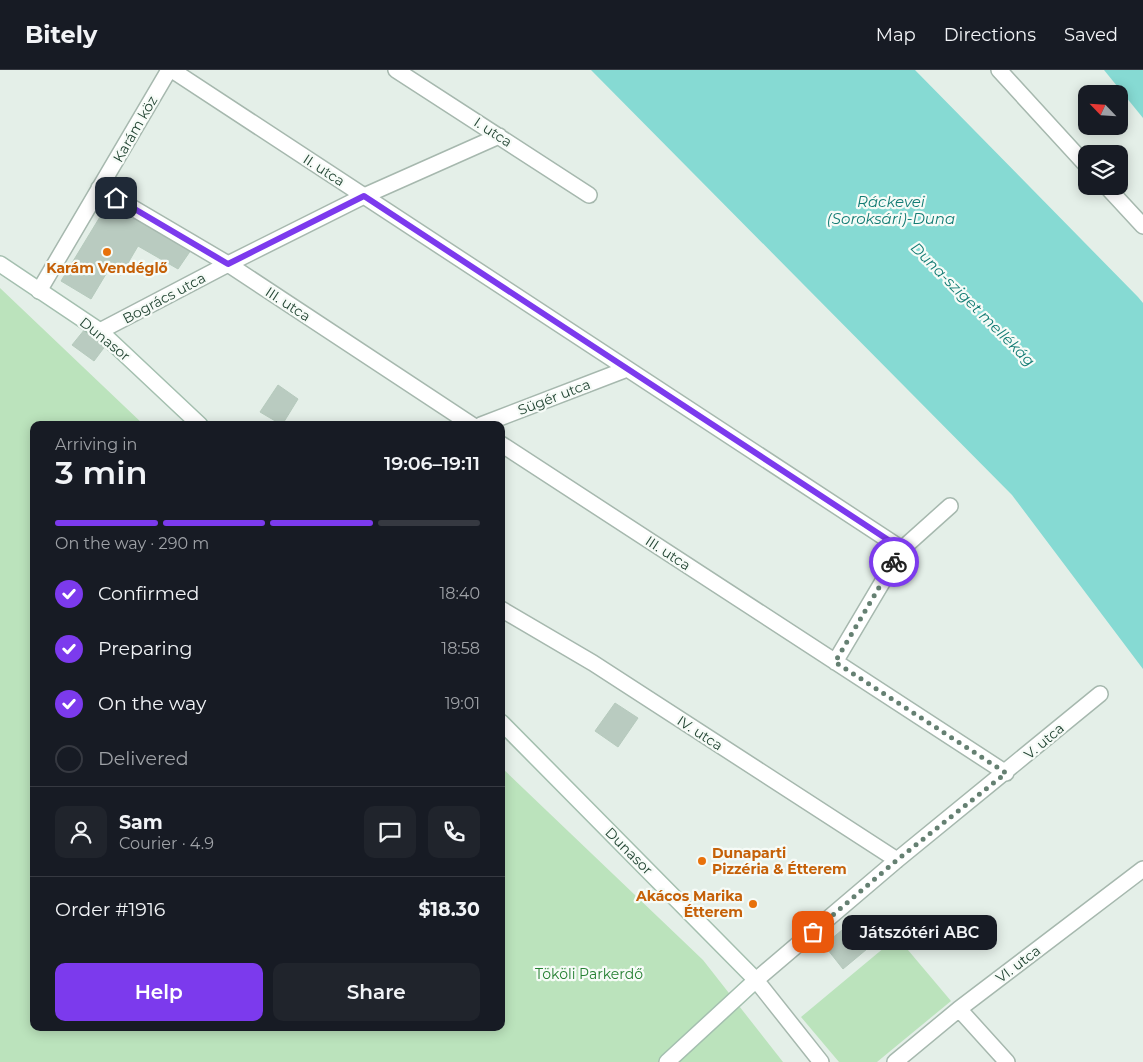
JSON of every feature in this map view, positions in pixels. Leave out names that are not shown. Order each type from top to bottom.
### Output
[{"type":"street","name":"Karám köz","points":[[39,290],[170,70]]},
{"type":"street","name":"II. utca","points":[[170,70],[902,549]]},
{"type":"street","name":"I. utca","points":[[396,70],[589,194]]},
{"type":"street","points":[[999,70],[1078,156]]},
{"type":"street","name":"Bogrács utca","points":[[100,331],[364,196],[498,136]]},
{"type":"street","name":"III. utca","points":[[99,188],[228,264],[466,421]]},
{"type":"street","points":[[1114,195],[1143,226]]},
{"type":"street","name":"Dunasor","points":[[0,264],[100,331],[196,421]]},
{"type":"street","name":"Sügér utca","points":[[492,421],[627,369]]},
{"type":"street","name":"III. utca","points":[[505,447],[1006,773]]},
{"type":"street","points":[[835,662],[902,549],[950,506]]},
{"type":"street","name":"IV. utca","points":[[505,611],[593,663],[897,860]]},
{"type":"street","name":"V. utca","points":[[667,1062],[756,980],[897,860],[1006,773],[1100,694]]},
{"type":"street","name":"Dunasor","points":[[505,726],[756,980],[820,1062]]},
{"type":"street","name":"VI. utca","points":[[895,1062],[959,1009],[1143,869]]},
{"type":"street","points":[[959,1009],[1006,1062]]},
{"type":"green space","name":"Tököli Parkerdő","points":[[0,288],[140,421],[30,421],[30,1031],[505,1031],[505,771],[703,960],[783,1062],[0,1062]]},
{"type":"green space","points":[[897,937],[951,1001],[877,1062],[839,1062],[801,1017]]},
{"type":"water","name":"Ráckevei (Soroksári)-Duna","points":[[591,70],[915,70],[1138,297],[1143,303],[1143,669],[1012,495]]},
{"type":"water","points":[[1104,70],[1143,70],[1143,118],[1128,100],[1128,85],[1116,85]]},
{"type":"building","name":"Karám Vendéglő","points":[[109,202],[191,250],[178,269],[138,246],[121,275],[109,269],[91,299],[61,281]]},
{"type":"building","points":[[85,329],[106,345],[94,361],[72,345]]},
{"type":"building","points":[[278,385],[298,399],[284,421],[275,421],[260,412]]},
{"type":"building","points":[[615,703],[638,718],[618,747],[595,731]]},
{"type":"building","points":[[854,920],[873,944],[843,969],[824,945]]},
{"type":"way so far","points":[[813,932],[897,860],[1006,773],[835,662],[894,562]]},
{"type":"place","name":"Karám Vendéglő","points":[[107,252]]},
{"type":"place","name":"Dunaparti Pizzéria & Étterem","points":[[702,861]]},
{"type":"place","name":"Akácos Marika Étterem","points":[[753,904]]},
{"type":"place","name":"Játszótéri ABC","points":[[813,932]]},
{"type":"route","points":[[116,198],[228,264],[364,196],[902,549],[894,562]]},
{"type":"water label","name":"Duna-sziget mellékág","points":[[973,304]]}]
